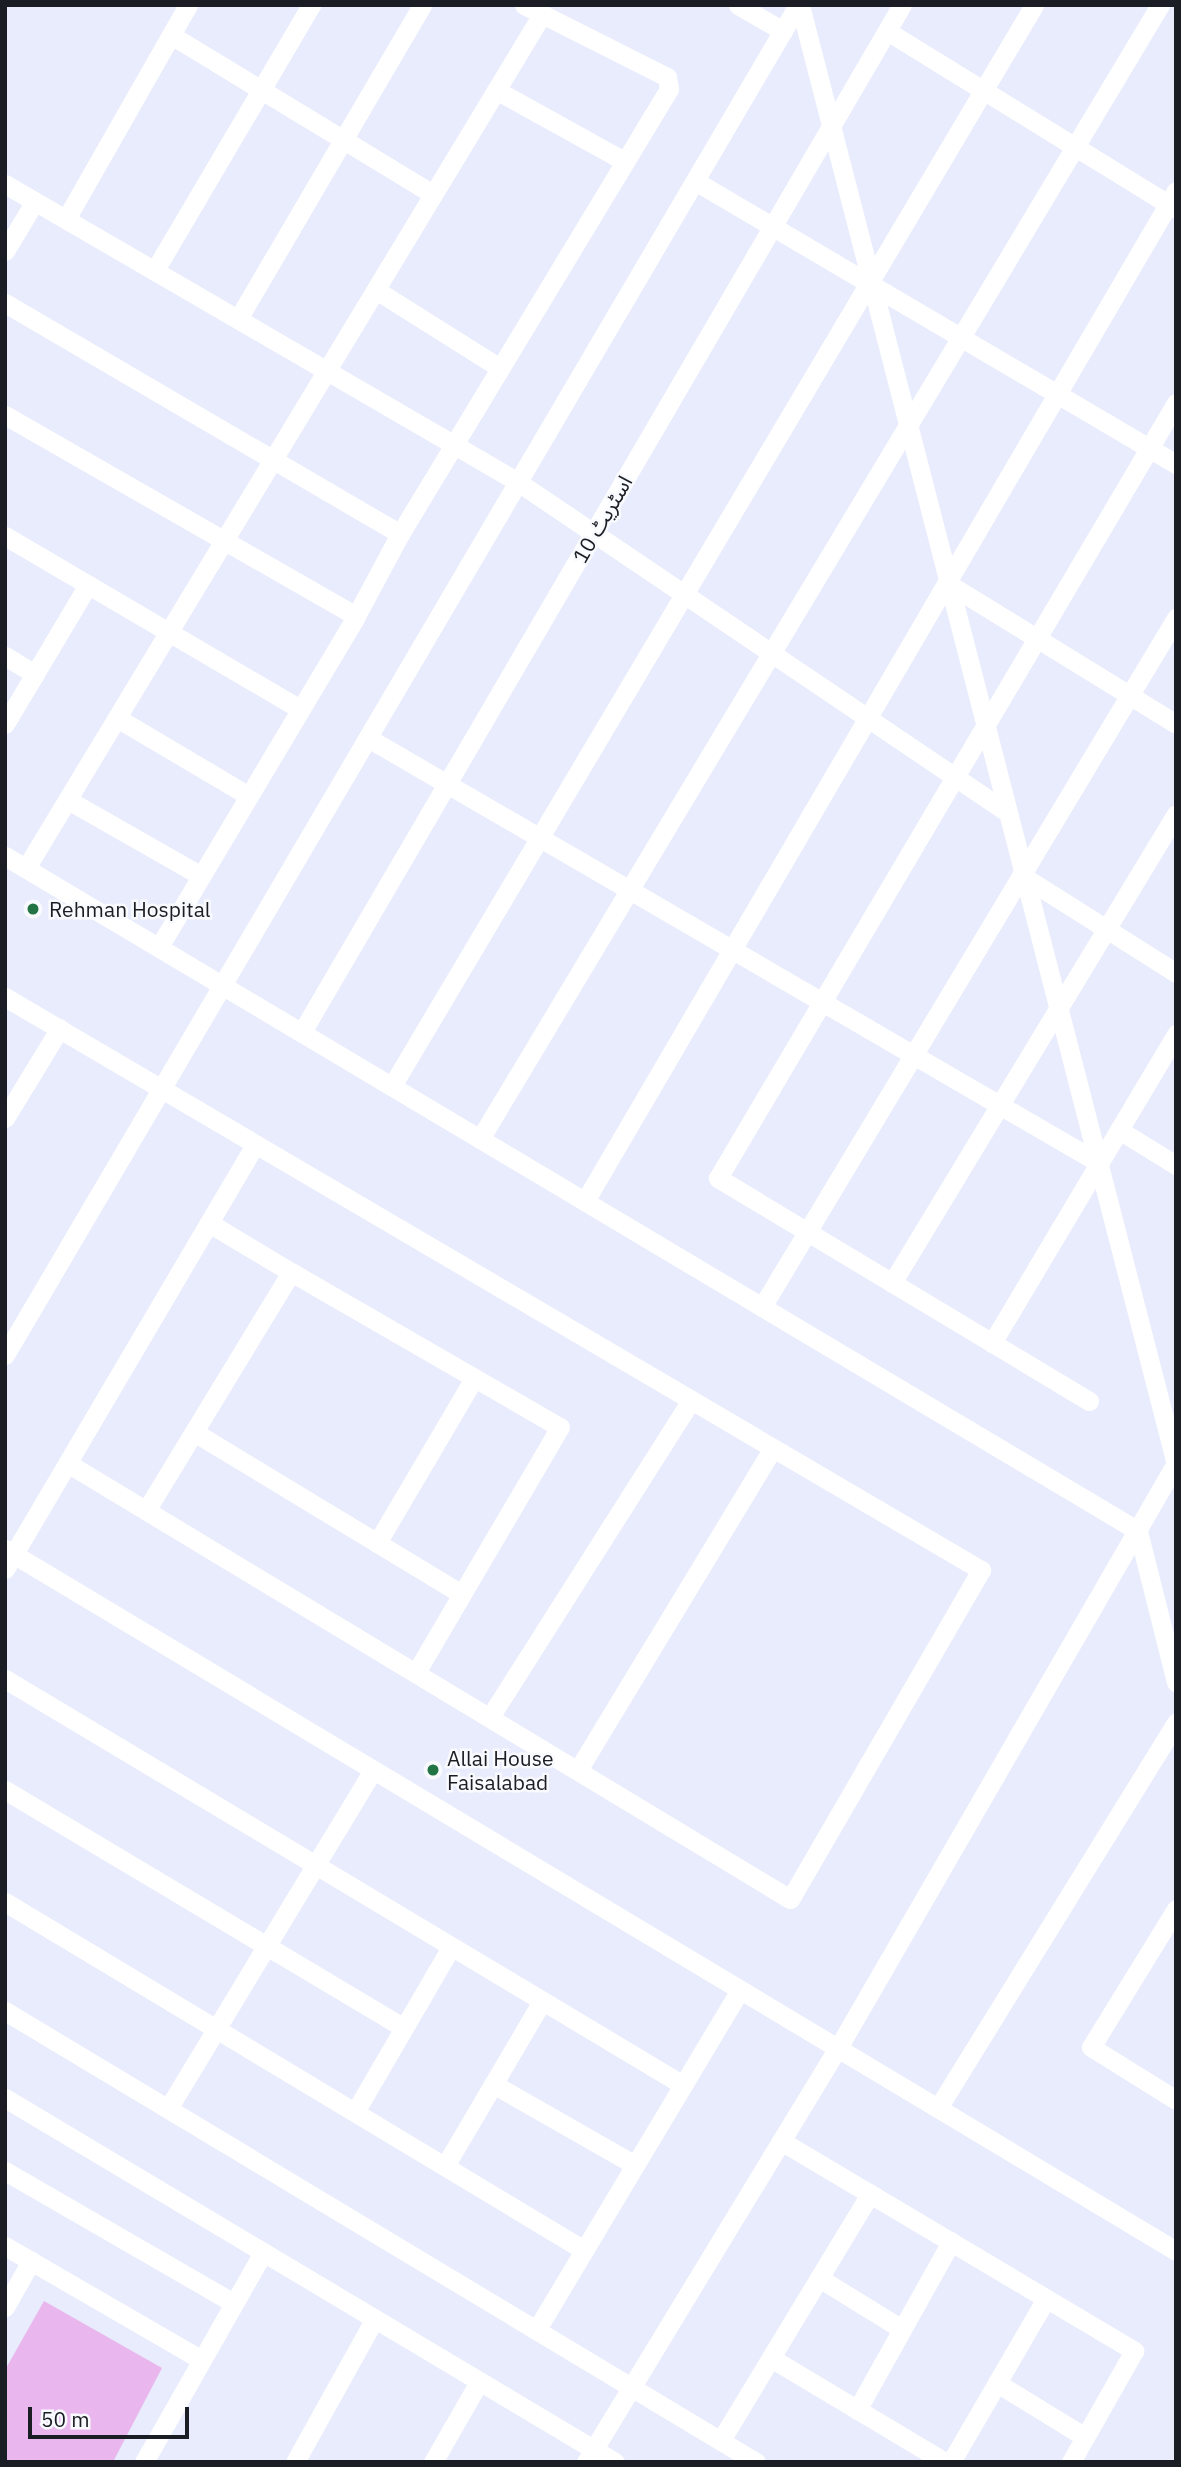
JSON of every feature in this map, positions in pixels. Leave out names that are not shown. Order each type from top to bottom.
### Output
[{"type":"street","points":[[66,219],[188,5]]},
{"type":"street","points":[[155,270],[312,5]]},
{"type":"street","points":[[238,319],[422,5]]},
{"type":"street","points":[[159,947],[247,795],[356,617],[400,534],[671,82],[524,5]]},
{"type":"street","points":[[737,5],[783,31]]},
{"type":"street","points":[[5,1355],[799,5]]},
{"type":"street","points":[[590,2455],[838,2048],[1176,1463],[1004,810],[799,5]]},
{"type":"street","name":"اسٹریٹ 10","points":[[302,1032],[902,5]]},
{"type":"street","points":[[392,1086],[1034,5]]},
{"type":"street","points":[[480,1139],[906,424],[1160,5]]},
{"type":"street","points":[[26,868],[541,16]]},
{"type":"street","points":[[585,1201],[1057,394],[1173,201],[1074,146],[887,31]]},
{"type":"street","points":[[171,35],[433,194]]},
{"type":"street","points":[[496,90],[624,161]]},
{"type":"street","points":[[695,181],[1176,464]]},
{"type":"street","points":[[5,184],[518,482],[1004,810]]},
{"type":"street","points":[[5,251],[35,201]]},
{"type":"street","points":[[376,290],[500,368]]},
{"type":"street","points":[[5,303],[400,534]]},
{"type":"street","points":[[1089,1401],[718,1178],[1176,403]]},
{"type":"street","points":[[5,415],[356,617]]},
{"type":"street","points":[[5,536],[300,709]]},
{"type":"street","points":[[947,583],[1176,724]]},
{"type":"street","points":[[5,724],[88,585]]},
{"type":"street","points":[[762,1307],[1176,618]]},
{"type":"street","points":[[5,656],[35,674]]},
{"type":"street","points":[[117,718],[247,795]]},
{"type":"street","points":[[368,738],[1096,1163]]},
{"type":"street","points":[[68,800],[201,876]]},
{"type":"street","points":[[892,1283],[1176,814]]},
{"type":"street","points":[[5,856],[1138,1531],[1176,1682]]},
{"type":"street","points":[[1021,875],[1176,973]]},
{"type":"street","points":[[5,997],[164,1086],[256,1144],[981,1570],[790,1899],[147,1509],[69,1465]]},
{"type":"street","points":[[5,1118],[60,1028]]},
{"type":"street","points":[[992,1343],[1096,1163],[1119,1130],[1176,1034]]},
{"type":"street","points":[[1119,1130],[1176,1164]]},
{"type":"street","points":[[256,1144],[69,1465],[8,1558],[373,1770],[1176,2251]]},
{"type":"street","points":[[209,1223],[473,1380],[559,1427],[416,1672]]},
{"type":"street","points":[[147,1509],[291,1272]]},
{"type":"street","points":[[377,1543],[473,1380]]},
{"type":"street","points":[[490,1717],[691,1400]]},
{"type":"street","points":[[194,1432],[462,1594]]},
{"type":"street","points":[[578,1770],[773,1448]]},
{"type":"street","points":[[5,1679],[683,2085]]},
{"type":"street","points":[[938,2108],[1176,1722]]},
{"type":"street","points":[[169,2107],[373,1770]]},
{"type":"street","points":[[5,1790],[268,1944],[403,2027]]},
{"type":"street","points":[[5,1902],[584,2250]]},
{"type":"street","points":[[1176,1909],[1091,2047],[1176,2100]]},
{"type":"street","points":[[355,2112],[451,1947]]},
{"type":"street","points":[[537,2329],[740,1990]]},
{"type":"street","points":[[445,2166],[542,2001]]},
{"type":"street","points":[[5,2011],[757,2462]]},
{"type":"street","points":[[493,2084],[635,2165]]},
{"type":"street","points":[[5,2098],[479,2382],[590,2455],[615,2462]]},
{"type":"street","points":[[782,2140],[1133,2351],[1071,2462]]},
{"type":"street","points":[[5,2171],[232,2302]]},
{"type":"street","points":[[721,2441],[870,2194]]},
{"type":"street","points":[[857,2410],[951,2242]]},
{"type":"street","points":[[5,2246],[200,2359]]},
{"type":"street","points":[[144,2462],[232,2302],[262,2254]]},
{"type":"street","points":[[5,2307],[31,2261]]},
{"type":"street","points":[[819,2278],[902,2329]]},
{"type":"street","points":[[951,2462],[1046,2299]]},
{"type":"street","points":[[295,2462],[374,2320]]},
{"type":"street","points":[[771,2358],[945,2462]]},
{"type":"street","points":[[433,2462],[479,2382]]},
{"type":"street","points":[[997,2383],[1085,2437]]},
{"type":"shaded area","points":[[44,2301],[162,2368],[113,2462],[5,2460],[5,2370]]},
{"type":"place","name":"Rehman Hospital","points":[[33,909]]},
{"type":"place","name":"Allai House Faisalabad","points":[[433,1770]]}]
